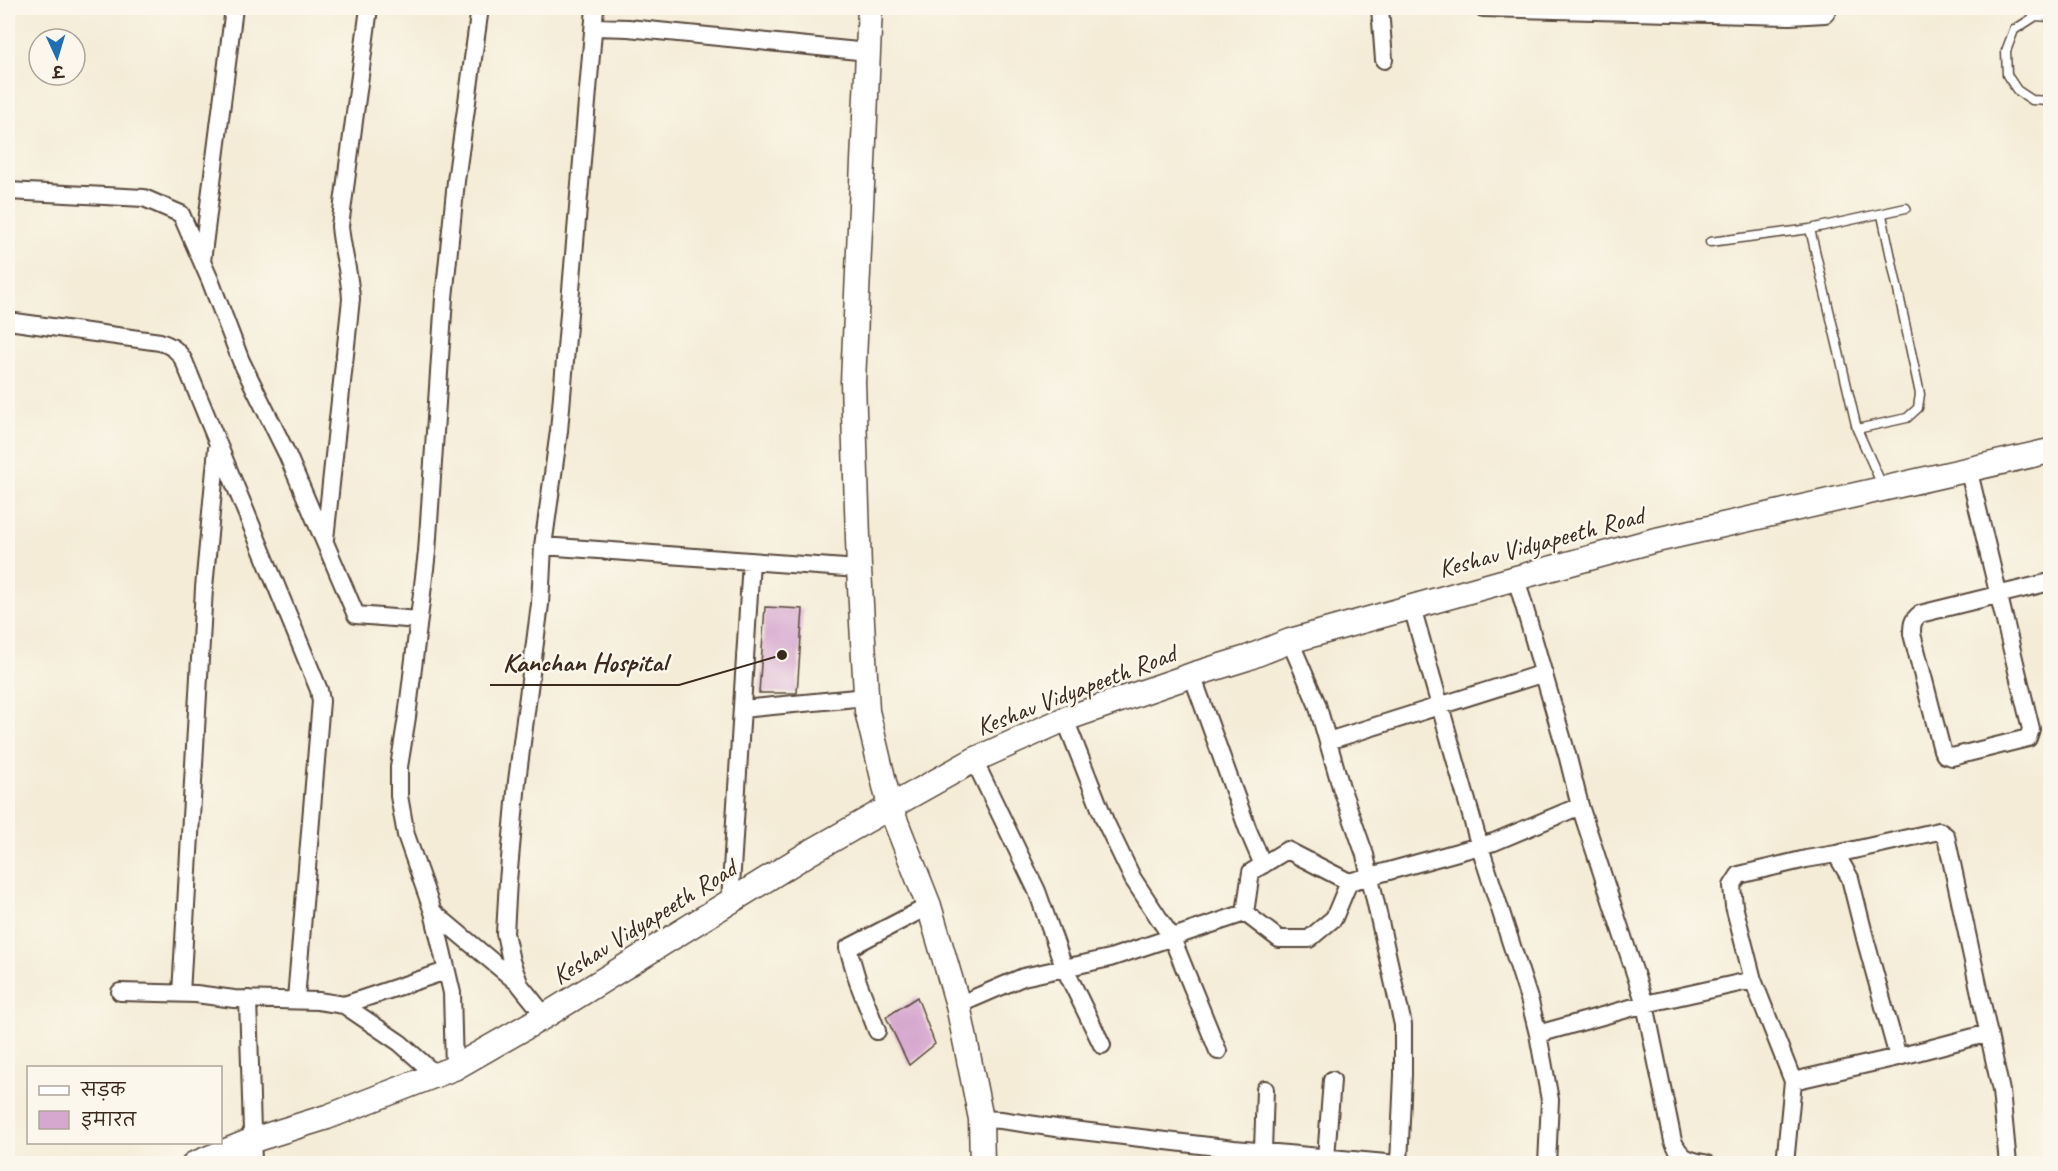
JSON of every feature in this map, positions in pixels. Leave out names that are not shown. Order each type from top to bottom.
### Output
[{"type":"street","points":[[202,262],[234,8]]},
{"type":"street","points":[[325,540],[351,299],[350,280],[342,247],[340,226],[369,8]]},
{"type":"street","points":[[344,1005],[445,1072],[452,993],[434,912],[406,835],[399,796],[399,767],[427,552],[444,298],[454,193],[480,8]]},
{"type":"street","points":[[520,985],[511,961],[505,933],[508,881],[517,781],[540,604],[543,546],[559,431],[595,8]]},
{"type":"street","points":[[870,8],[853,382],[859,569],[867,711],[890,807],[929,906],[958,1005],[981,1119],[982,1164]]},
{"type":"street","points":[[1380,8],[1384,60]]},
{"type":"street","points":[[1484,8],[1694,10],[1790,16],[1825,14],[1829,8]]},
{"type":"street","points":[[594,27],[628,28],[868,51]]},
{"type":"street","points":[[8,191],[144,198],[181,214],[241,361],[287,454],[356,615],[419,620]]},
{"type":"street","points":[[8,321],[160,342],[171,345],[184,361],[282,597],[321,701],[296,999]]},
{"type":"street","points":[[181,994],[204,588],[218,445]]},
{"type":"street","name":"Keshav Vidyapeeth Road","points":[[194,1164],[253,1152],[327,1117],[445,1072],[545,1016],[890,807],[974,760],[1065,719],[1247,658],[1290,641],[1516,578],[1652,541],[2050,451]]},
{"type":"street","points":[[1968,468],[1999,593],[2031,734],[2028,738],[1952,757],[1945,755],[1912,634],[1914,619],[1920,615],[1999,593],[2050,582]]},
{"type":"street","points":[[543,546],[859,569]]},
{"type":"street","points":[[730,902],[751,561]]},
{"type":"street","points":[[1516,578],[1580,806],[1646,1004],[1673,1142],[1679,1154],[1708,1164]]},
{"type":"street","points":[[1412,607],[1480,847],[1530,1002],[1538,1034],[1550,1100],[1547,1164]]},
{"type":"street","points":[[981,1119],[1234,1149],[1398,1164],[1403,1025],[1365,855],[1341,788],[1317,704],[1290,641]]},
{"type":"street","points":[[1328,741],[1544,674]]},
{"type":"street","points":[[1192,675],[1248,830],[1263,864]]},
{"type":"street","points":[[742,709],[866,697]]},
{"type":"street","points":[[1065,719],[1105,821],[1133,879],[1172,938],[1218,1052]]},
{"type":"street","points":[[974,760],[1036,891],[1064,967],[1102,1045]]},
{"type":"street","points":[[1245,913],[1251,872],[1287,850],[1348,882],[1480,847],[1580,806]]},
{"type":"street","points":[[1785,1164],[1793,1081],[1753,980],[1734,906],[1732,886],[1739,875],[1939,831],[1946,836],[1989,1033],[2001,1091],[2008,1164]]},
{"type":"street","points":[[1836,854],[1850,878],[1898,1057]]},
{"type":"street","points":[[1245,913],[1279,939],[1309,939],[1334,918],[1348,882]]},
{"type":"street","points":[[877,1031],[858,982],[849,948],[929,906]]},
{"type":"street","points":[[434,912],[520,985],[545,1016]]},
{"type":"street","points":[[958,1005],[1023,977],[1110,958],[1245,913]]},
{"type":"street","points":[[120,992],[234,999],[296,999],[344,1005],[446,971]]},
{"type":"street","points":[[1538,1034],[1646,1004],[1753,980]]},
{"type":"street","points":[[248,999],[253,1152]]},
{"type":"street","points":[[1793,1081],[1989,1033]]},
{"type":"street","points":[[1326,1158],[1332,1080]]},
{"type":"street","points":[[1263,1150],[1265,1089]]},
{"type":"lane","points":[[2050,16],[2036,16],[2014,30],[2006,51],[2007,75],[2017,90],[2032,100],[2050,101]]},
{"type":"lane","points":[[1710,242],[1810,229],[1906,208]]},
{"type":"lane","points":[[1857,429],[1907,418],[1918,408],[1920,394],[1882,215]]},
{"type":"lane","points":[[1810,229],[1857,429],[1883,489]]},
{"type":"building","points":[[765,607],[803,609],[797,693],[759,693]]},
{"type":"building","points":[[917,997],[935,1044],[909,1065],[886,1017]]},
{"type":"place","name":"Kanchan Hospital","points":[[782,655]]}]
